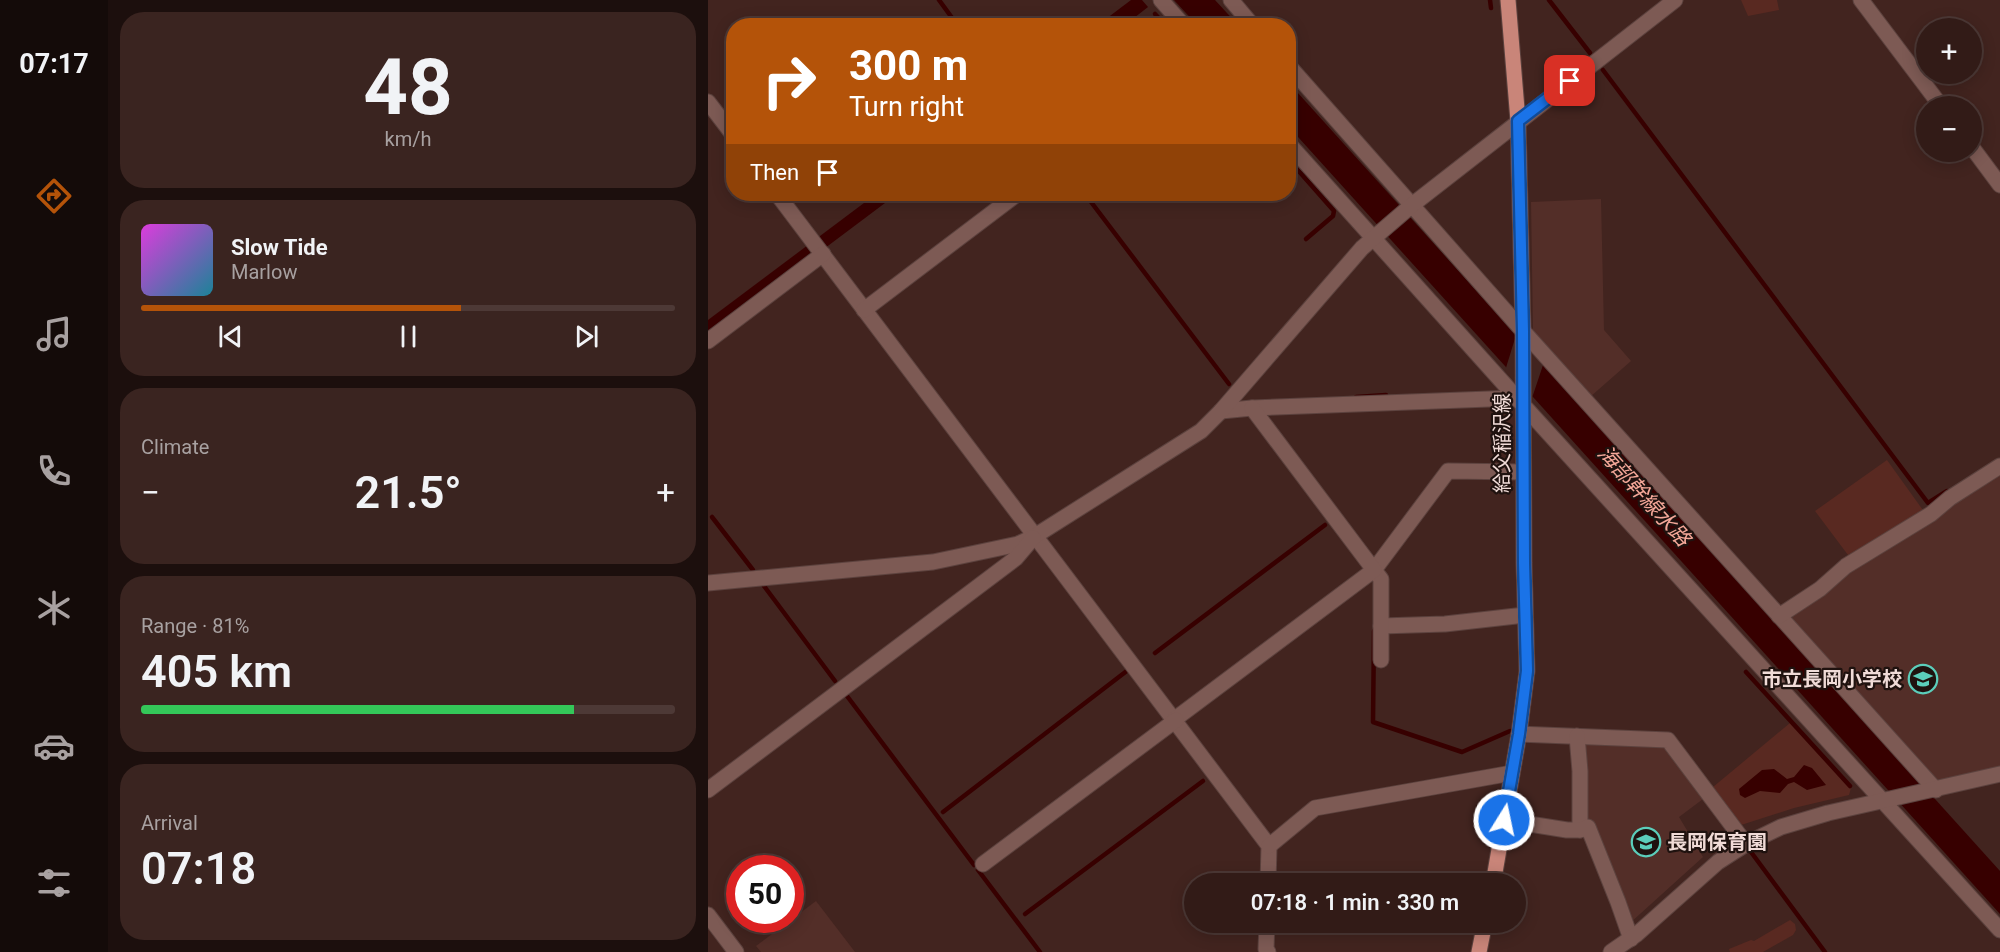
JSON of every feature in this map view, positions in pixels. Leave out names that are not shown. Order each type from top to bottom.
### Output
[{"type":"main road","name":"給父稲沢線","points":[[1495,873],[1519,734],[1527,671],[1520,398],[1523,335],[1518,121],[1508,0]]},
{"type":"main road","points":[[1479,952],[1483,933]]},
{"type":"street","points":[[1161,0],[1177,18]]},
{"type":"street","points":[[1231,0],[1246,18]]},
{"type":"street","points":[[708,583],[933,562],[1018,544],[1035,536],[1202,431],[1362,248],[1376,235],[1518,121],[1675,0]]},
{"type":"street","points":[[1861,0],[1933,96]]},
{"type":"street","points":[[1296,74],[1409,207],[1523,335],[1934,790]]},
{"type":"street","points":[[708,102],[726,126]]},
{"type":"street","points":[[1296,151],[1376,235],[1520,398],[1887,800],[2000,930]]},
{"type":"street","points":[[1982,160],[2000,184]]},
{"type":"street","points":[[782,201],[1269,846],[1268,873]]},
{"type":"street","points":[[864,310],[1008,201]]},
{"type":"street","points":[[708,341],[822,253]]},
{"type":"street","points":[[1221,411],[1520,398]]},
{"type":"street","points":[[1252,408],[1382,579],[1381,660]]},
{"type":"street","points":[[1779,616],[1820,589],[1846,566],[1930,514],[1950,498],[2000,466]]},
{"type":"street","points":[[983,864],[1374,570],[1448,471],[1523,472]]},
{"type":"street","points":[[708,790],[1016,558],[1035,536]]},
{"type":"street","points":[[1381,626],[1445,624],[1525,615]]},
{"type":"street","points":[[1519,734],[1668,740],[1746,844]]},
{"type":"street","points":[[1577,736],[1580,771],[1580,830]]},
{"type":"street","points":[[1269,846],[1315,808],[1512,773]]},
{"type":"street","points":[[1611,952],[1631,939],[1718,862],[1746,844],[1781,827],[1828,813],[2000,774]]},
{"type":"street","points":[[1504,820],[1567,830],[1580,830],[1588,827],[1631,939]]},
{"type":"street","points":[[708,915],[736,952]]},
{"type":"street","points":[[1267,933],[1266,949],[1269,952]]},
{"type":"shaded area","points":[[1741,0],[1777,0],[1779,10],[1748,16]]},
{"type":"shaded area","points":[[1601,199],[1604,330],[1631,361],[1590,397],[1533,332],[1531,202]]},
{"type":"shaded area","points":[[1887,460],[1925,513],[1851,559],[1815,511]]},
{"type":"shaded area","name":"市立長岡小学校","points":[[2000,471],[2000,767],[1938,782],[1788,615],[1848,568]]},
{"type":"shaded area","points":[[1790,723],[1851,788],[1849,795],[1794,808],[1741,825],[1713,787]]},
{"type":"shaded area","name":"長岡保育園","points":[[1580,743],[1665,746],[1703,799],[1679,817],[1703,857],[1630,923],[1584,826]]},
{"type":"shaded area","points":[[816,901],[855,952],[761,952],[756,946],[773,933],[804,933],[804,910]]},
{"type":"shaded area","points":[[1790,920],[1795,924],[1796,930],[1793,935],[1763,952],[1730,952],[1729,949],[1751,940],[1754,941]]},
{"type":"water","points":[[1131,0],[1142,0],[1148,7],[1134,18],[1107,18]]},
{"type":"water","points":[[1174,0],[1215,0],[1232,18],[1191,18]]},
{"type":"water","name":"海部幹線水路","points":[[1296,91],[2000,871],[2000,914],[1296,135]]},
{"type":"water","points":[[867,201],[888,201],[708,336],[708,320]]},
{"type":"water","points":[[1804,765],[1812,768],[1826,785],[1807,790],[1794,782],[1788,784],[1780,793],[1760,791],[1745,798],[1740,795],[1739,789],[1762,770],[1774,769],[1787,779],[1794,777]]},
{"type":"pier","points":[[1517,332],[1544,362],[1531,401],[1505,371]]},
{"type":"waterway","points":[[939,0],[952,18]]},
{"type":"waterway","points":[[1490,0],[1491,8]]},
{"type":"waterway","points":[[1549,0],[1590,53]]},
{"type":"waterway","points":[[1155,14],[1159,18]]},
{"type":"waterway","points":[[1603,70],[1928,503],[1947,491]]},
{"type":"waterway","points":[[1297,169],[1334,211],[1333,216],[1306,239]]},
{"type":"waterway","points":[[1090,201],[1229,384]]},
{"type":"waterway","points":[[1356,397],[1386,395]]},
{"type":"waterway","points":[[712,517],[753,570]]},
{"type":"waterway","points":[[1155,653],[1325,525]]},
{"type":"waterway","points":[[764,586],[835,681]]},
{"type":"waterway","points":[[1374,631],[1373,722],[1462,752],[1510,731]]},
{"type":"waterway","points":[[943,812],[1128,670]]},
{"type":"waterway","points":[[1746,672],[1850,786]]},
{"type":"waterway","points":[[847,696],[974,865]]},
{"type":"waterway","points":[[1025,914],[1203,781]]},
{"type":"waterway","points":[[1751,852],[1825,952]]},
{"type":"waterway","points":[[978,870],[1040,952]]},
{"type":"place","name":"市立長岡小学校","points":[[1923,679]]},
{"type":"place","name":"長岡保育園","points":[[1646,842]]},
{"type":"route","points":[[1504,820],[1527,671],[1518,121],[1570,81]]}]
